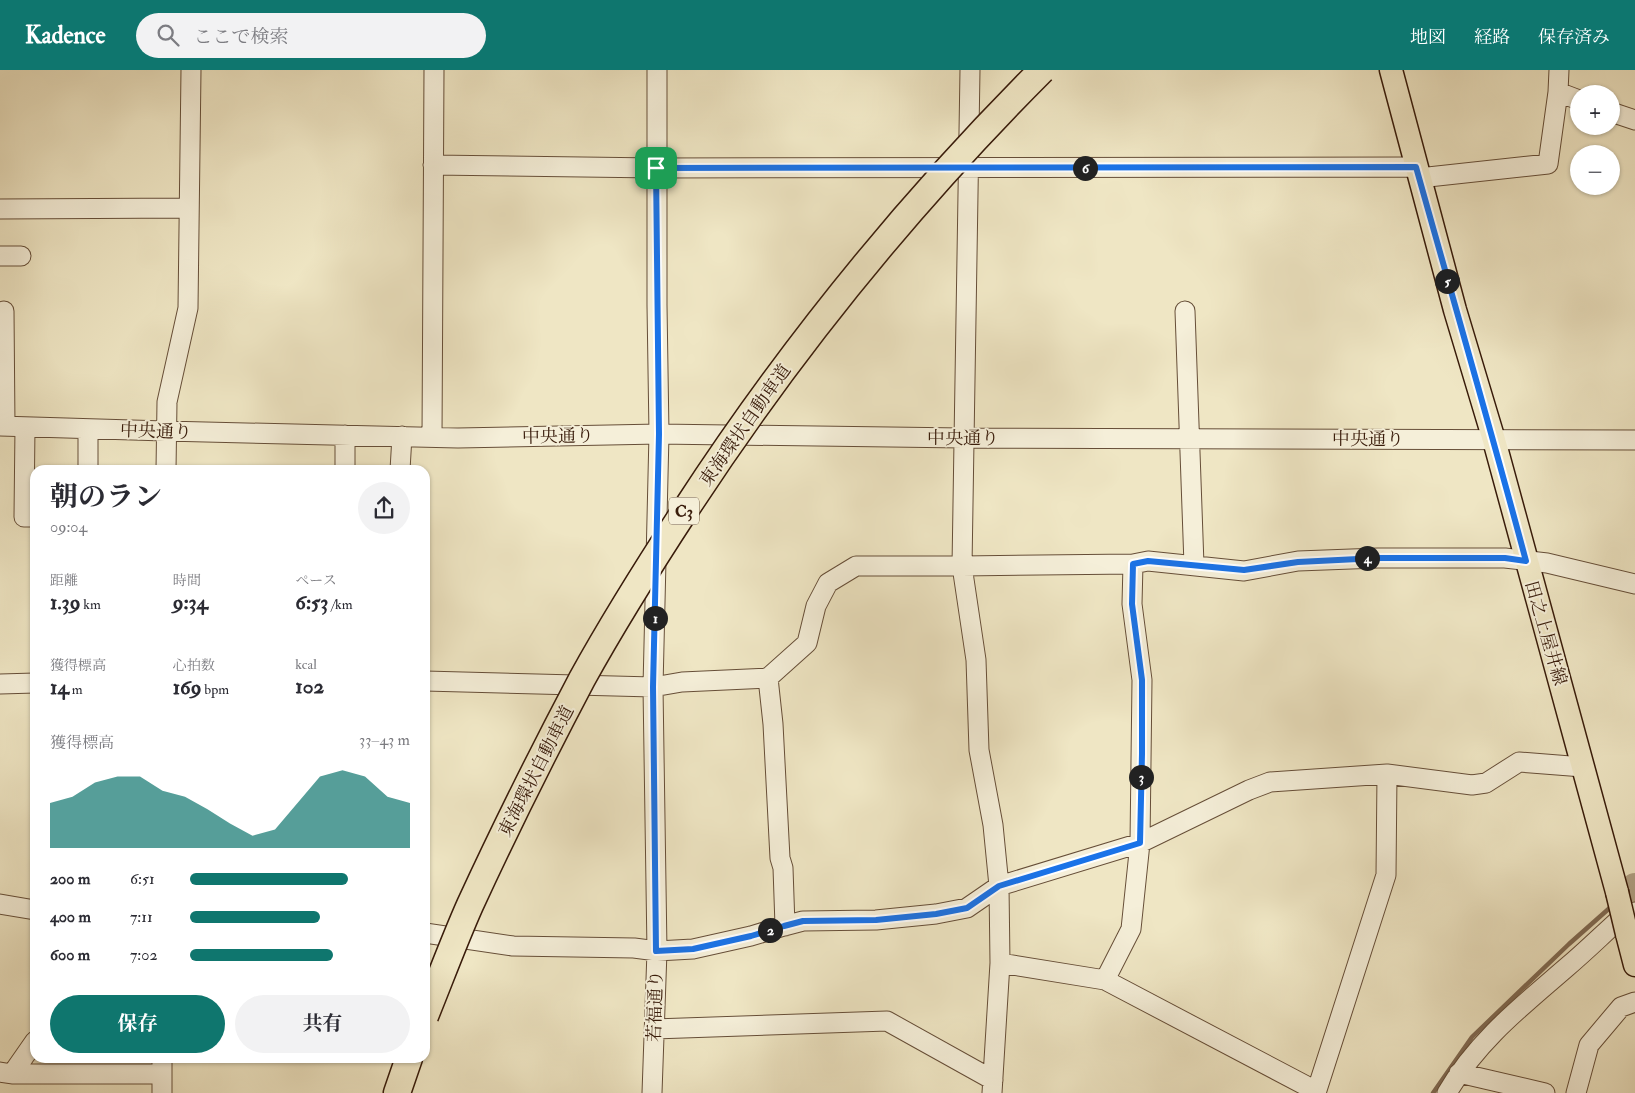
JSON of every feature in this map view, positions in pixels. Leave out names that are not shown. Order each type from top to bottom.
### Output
[{"type":"highway","name":"東海環状自動車道","points":[[430,1004],[469,907],[524,792],[583,678],[644,574],[722,454],[798,350],[880,246],[958,157],[1042,70]]},
{"type":"highway","points":[[397,1093],[407,1063]]},
{"type":"main road","name":"田之上屋井線","points":[[1391,70],[1455,310],[1494,440],[1617,892],[1635,965]]},
{"type":"street","points":[[166,465],[167,402],[188,308],[192,70]]},
{"type":"street","points":[[432,437],[434,70]]},
{"type":"street","name":"若福通り","points":[[652,1093],[656,951],[653,687],[659,434],[656,168],[657,70]]},
{"type":"street","points":[[654,1029],[887,1021],[993,1086],[1000,962],[999,886],[993,825],[979,750],[976,660],[962,566],[970,70]]},
{"type":"street","points":[[433,165],[1418,172],[1548,164],[1558,92],[1559,70]]},
{"type":"street","points":[[1558,92],[1570,97]]},
{"type":"street","points":[[1620,115],[1635,120]]},
{"type":"street","points":[[0,209],[189,208]]},
{"type":"street","points":[[0,256],[20,256]]},
{"type":"street","points":[[1185,310],[1194,565]]},
{"type":"street","points":[[2,426],[4,311]]},
{"type":"street","name":"中央通り","points":[[2,426],[165,432],[432,437],[659,434],[963,438],[1635,440]]},
{"type":"street","points":[[26,427],[24,517],[30,517]]},
{"type":"street","points":[[88,429],[88,465]]},
{"type":"street","points":[[345,435],[345,465]]},
{"type":"street","points":[[400,465],[402,436]]},
{"type":"street","points":[[785,926],[783,868],[780,858],[773,724],[768,678],[775,669],[807,643],[816,606],[828,583],[856,566],[1133,564],[1148,561],[1244,570],[1298,562],[1378,558],[1505,558],[1547,563],[1635,584]]},
{"type":"street","points":[[1105,980],[1131,929],[1140,843],[1142,680],[1132,604],[1133,564]]},
{"type":"street","points":[[430,681],[653,687],[682,682],[768,678]]},
{"type":"street","points":[[0,684],[30,684]]},
{"type":"street","points":[[430,934],[513,946],[634,948],[656,951],[693,949],[751,936],[803,921],[876,920],[936,914],[967,908],[999,886],[1140,843],[1249,790],[1270,782],[1387,774],[1472,785],[1486,783],[1519,762],[1583,767]]},
{"type":"street","points":[[1000,962],[1105,980],[1316,1092],[1386,875],[1387,774]]},
{"type":"street","points":[[0,904],[30,909]]},
{"type":"street","points":[[1446,1093],[1484,1041],[1508,1017],[1569,966],[1621,918],[1635,912]]},
{"type":"street","points":[[1576,1093],[1588,1045],[1621,1007],[1635,1002]]},
{"type":"street","points":[[6,1073],[30,1047]]},
{"type":"street","points":[[6,1073],[162,1066],[162,1093]]},
{"type":"street","points":[[1459,1073],[1545,1093]]},
{"type":"waterway","points":[[1625,896],[1634,888]]},
{"type":"waterway","points":[[1433,1093],[1472,1037],[1569,944],[1613,905]]},
{"type":"route","points":[[1416,167],[1455,310],[1494,440],[1526,561],[1505,558],[1378,558],[1298,562],[1244,570],[1148,561],[1133,564],[1132,604],[1142,680],[1140,843],[999,886],[967,908],[936,914],[876,920],[803,921],[751,936],[693,949],[656,951],[653,687],[659,434],[656,168],[1416,167]]}]
